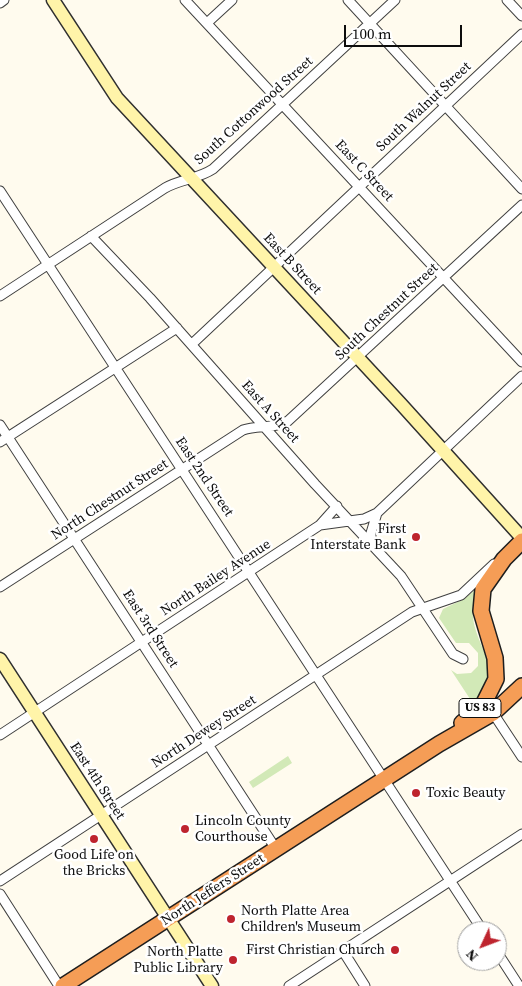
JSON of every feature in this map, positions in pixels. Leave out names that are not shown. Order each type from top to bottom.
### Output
[{"type":"highway","name":"US 83","points":[[509,554],[522,539]]},
{"type":"highway","name":"North Jeffers Street","points":[[439,744],[483,705],[496,679],[495,658],[481,611],[482,596],[487,581],[509,554]]},
{"type":"highway","name":"North Jeffers Street","points":[[61,986],[168,919],[384,778],[493,713],[520,692]]},
{"type":"street","points":[[0,3],[4,0]]},
{"type":"street","name":"East B Street","points":[[54,0],[117,98],[444,450],[522,539]]},
{"type":"street","name":"East C Street","points":[[185,0],[522,362]]},
{"type":"street","points":[[207,23],[232,0]]},
{"type":"street","points":[[348,0],[522,189]]},
{"type":"street","name":"South Cottonwood Street","points":[[0,296],[177,182],[202,177],[213,169],[395,0]]},
{"type":"street","points":[[507,0],[522,16]]},
{"type":"street","name":"South Walnut Street","points":[[192,344],[522,34]]},
{"type":"street","name":"East 2nd Street","points":[[0,190],[477,921]]},
{"type":"street","name":"South Chestnut Street","points":[[264,426],[280,426],[288,421],[522,205]]},
{"type":"street","name":"East A Street","points":[[91,236],[192,344],[401,576],[453,654],[463,659]]},
{"type":"street","points":[[4,440],[177,328]]},
{"type":"street","points":[[371,543],[371,534],[377,514],[522,376]]},
{"type":"street","name":"East 3rd Street","points":[[0,425],[4,440],[143,642],[276,849]]},
{"type":"street","name":"North Chestnut Street","points":[[0,587],[243,430],[256,425],[264,426]]},
{"type":"street","name":"North Bailey Avenue","points":[[0,735],[320,525],[337,506]]},
{"type":"street","name":"North Bailey Avenue","points":[[320,525],[352,521],[377,514]]},
{"type":"street","name":"North Dewey Street","points":[[0,882],[412,612],[461,596],[502,556],[509,554]]},
{"type":"street","name":"East 4th Street","points":[[0,659],[212,986]]},
{"type":"street","points":[[493,713],[522,757]]},
{"type":"street","points":[[289,986],[522,834]]},
{"type":"street","points":[[0,894],[61,986]]},
{"type":"street","points":[[343,951],[365,986]]},
{"type":"street","points":[[507,967],[518,984]]},
{"type":"green space","points":[[476,589],[473,617],[489,671],[484,693],[474,705],[451,670],[457,674],[471,673],[478,666],[478,653],[469,643],[456,643],[439,618],[443,609],[464,599]]},
{"type":"green space","points":[[288,756],[292,763],[253,788],[249,782]]},
{"type":"place","name":"First Interstate Bank","points":[[416,537]]},
{"type":"place","name":"Toxic Beauty","points":[[416,793]]},
{"type":"place","name":"Lincoln County Courthouse","points":[[185,829]]},
{"type":"place","name":"Good Life on the Bricks","points":[[94,839]]},
{"type":"place","name":"North Platte Area Children's Museum","points":[[231,919]]},
{"type":"place","name":"First Christian Church","points":[[395,950]]},
{"type":"place","name":"North Platte Public Library","points":[[233,960]]}]
